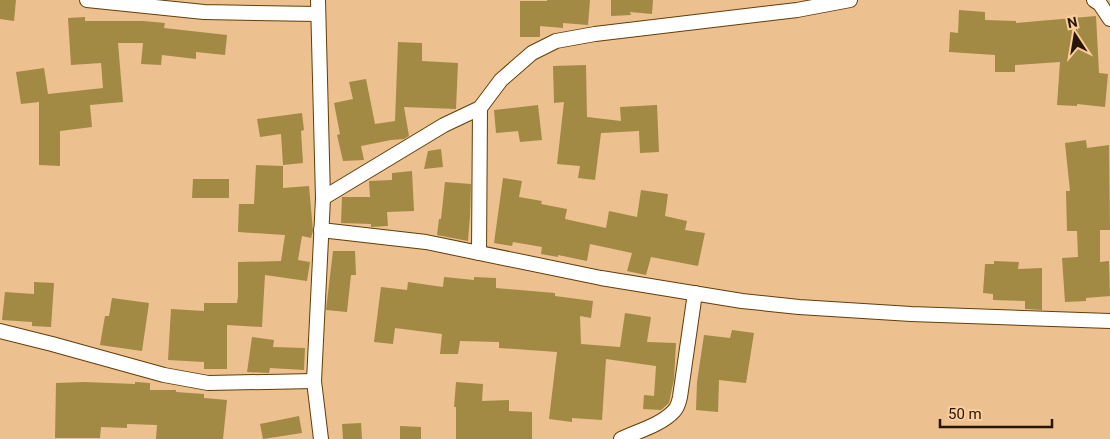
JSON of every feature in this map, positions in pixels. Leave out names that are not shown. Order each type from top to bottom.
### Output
[{"type":"street","points":[[87,0],[204,12],[318,7],[323,198],[314,381],[321,439]]},
{"type":"street","points":[[323,198],[444,125],[480,108],[501,80],[532,54],[556,42],[595,34],[797,10],[850,0]]},
{"type":"street","points":[[1094,0],[1106,10],[1110,19]]},
{"type":"street","points":[[478,253],[480,108]]},
{"type":"street","points":[[321,230],[426,242],[600,278],[799,307],[911,314],[1110,321]]},
{"type":"street","points":[[621,439],[660,421],[673,413],[677,407],[695,293]]},
{"type":"street","points":[[0,331],[164,375],[208,383],[314,381]]},
{"type":"building","points":[[0,0],[16,0],[14,21],[0,19]]},
{"type":"building","points":[[590,0],[588,25],[563,23],[563,28],[540,26],[540,37],[520,37],[520,1]]},
{"type":"building","points":[[611,0],[653,0],[652,14],[630,12],[631,15],[611,16]]},
{"type":"building","points":[[959,10],[985,12],[985,20],[1016,21],[1016,23],[1096,16],[1099,73],[1108,74],[1105,107],[1077,104],[1077,106],[1057,105],[1060,62],[1015,65],[1015,72],[995,72],[995,55],[949,52],[950,32],[958,33]]},
{"type":"building","points":[[85,17],[85,21],[165,23],[164,28],[227,35],[225,55],[196,52],[196,59],[162,55],[161,65],[141,64],[143,43],[118,43],[123,102],[90,105],[92,127],[60,131],[60,166],[39,165],[39,102],[21,104],[16,72],[44,68],[48,94],[103,88],[101,63],[71,65],[68,18]]},
{"type":"building","points":[[398,42],[422,43],[422,61],[458,63],[456,109],[404,107],[409,136],[404,139],[361,146],[364,160],[343,161],[337,135],[340,134],[334,103],[353,99],[349,82],[366,79],[375,124],[395,121]]},
{"type":"building","points":[[586,65],[587,117],[621,121],[620,107],[657,105],[659,152],[640,153],[639,131],[601,133],[595,180],[578,178],[580,166],[557,164],[564,102],[554,103],[553,66]]},
{"type":"building","points":[[538,105],[542,140],[520,142],[518,131],[496,133],[494,110]]},
{"type":"building","points":[[302,113],[304,130],[301,131],[303,163],[283,165],[281,134],[260,137],[257,119]]},
{"type":"building","points":[[1086,140],[1087,148],[1109,145],[1110,230],[1100,230],[1100,262],[1109,261],[1110,296],[1086,298],[1086,301],[1065,302],[1062,258],[1078,257],[1077,231],[1067,231],[1066,191],[1070,191],[1065,143]]},
{"type":"building","points":[[441,149],[443,167],[424,169],[428,151]]},
{"type":"building","points":[[256,165],[283,166],[283,188],[309,186],[313,231],[311,238],[302,236],[298,260],[310,262],[307,281],[265,275],[262,327],[227,325],[227,369],[204,369],[204,362],[168,360],[171,309],[204,311],[204,303],[237,303],[238,262],[281,261],[285,235],[238,232],[239,204],[254,204]]},
{"type":"building","points":[[412,171],[414,211],[387,212],[388,226],[371,227],[371,224],[341,223],[342,197],[370,197],[369,181],[392,180],[392,173]]},
{"type":"building","points":[[503,178],[522,181],[519,197],[542,201],[541,204],[567,209],[565,219],[606,228],[609,211],[637,217],[641,190],[668,194],[665,216],[687,221],[685,230],[705,233],[698,266],[651,257],[646,275],[627,271],[632,253],[590,244],[587,261],[558,255],[558,257],[541,254],[542,247],[513,242],[512,246],[494,243]]},
{"type":"building","points":[[193,179],[229,179],[229,198],[192,198]]},
{"type":"building","points":[[445,182],[471,184],[468,241],[437,235],[439,219],[441,219]]},
{"type":"building","points":[[333,251],[355,251],[356,275],[351,275],[347,312],[326,310]]},
{"type":"building","points":[[994,261],[1019,262],[1018,269],[1042,268],[1042,310],[1025,309],[1025,301],[993,300],[993,294],[983,293],[985,264],[994,264]]},
{"type":"building","points":[[444,277],[474,280],[474,277],[496,278],[496,288],[555,293],[555,296],[593,301],[591,318],[580,316],[581,344],[620,347],[625,313],[651,317],[647,342],[676,343],[674,379],[669,403],[661,410],[643,409],[644,395],[654,396],[656,366],[606,359],[602,420],[572,418],[572,422],[549,419],[557,352],[499,348],[499,342],[460,341],[458,354],[440,354],[442,334],[395,328],[393,344],[374,342],[381,287],[407,290],[408,282],[443,287]]},
{"type":"building","points":[[34,282],[54,283],[51,327],[32,326],[32,322],[2,320],[5,292],[34,294]]},
{"type":"building","points":[[112,298],[149,303],[142,351],[100,345],[105,316],[109,316]]},
{"type":"building","points":[[732,330],[754,333],[746,383],[719,380],[718,412],[696,410],[697,382],[704,335],[730,338]]},
{"type":"building","points":[[252,337],[274,340],[273,347],[305,348],[304,370],[270,368],[269,373],[247,372]]},
{"type":"building","points":[[456,382],[483,384],[482,401],[509,400],[509,411],[532,412],[532,439],[456,439],[456,407],[454,407]]},
{"type":"building","points":[[56,383],[150,383],[150,390],[176,390],[176,392],[204,394],[204,398],[227,400],[223,439],[156,439],[157,425],[127,424],[127,428],[101,427],[100,438],[55,438]]},
{"type":"building","points":[[299,416],[302,433],[263,439],[260,424]]},
{"type":"building","points":[[361,423],[362,439],[343,439],[342,424]]},
{"type":"building","points":[[400,426],[421,427],[421,439],[400,439]]}]
